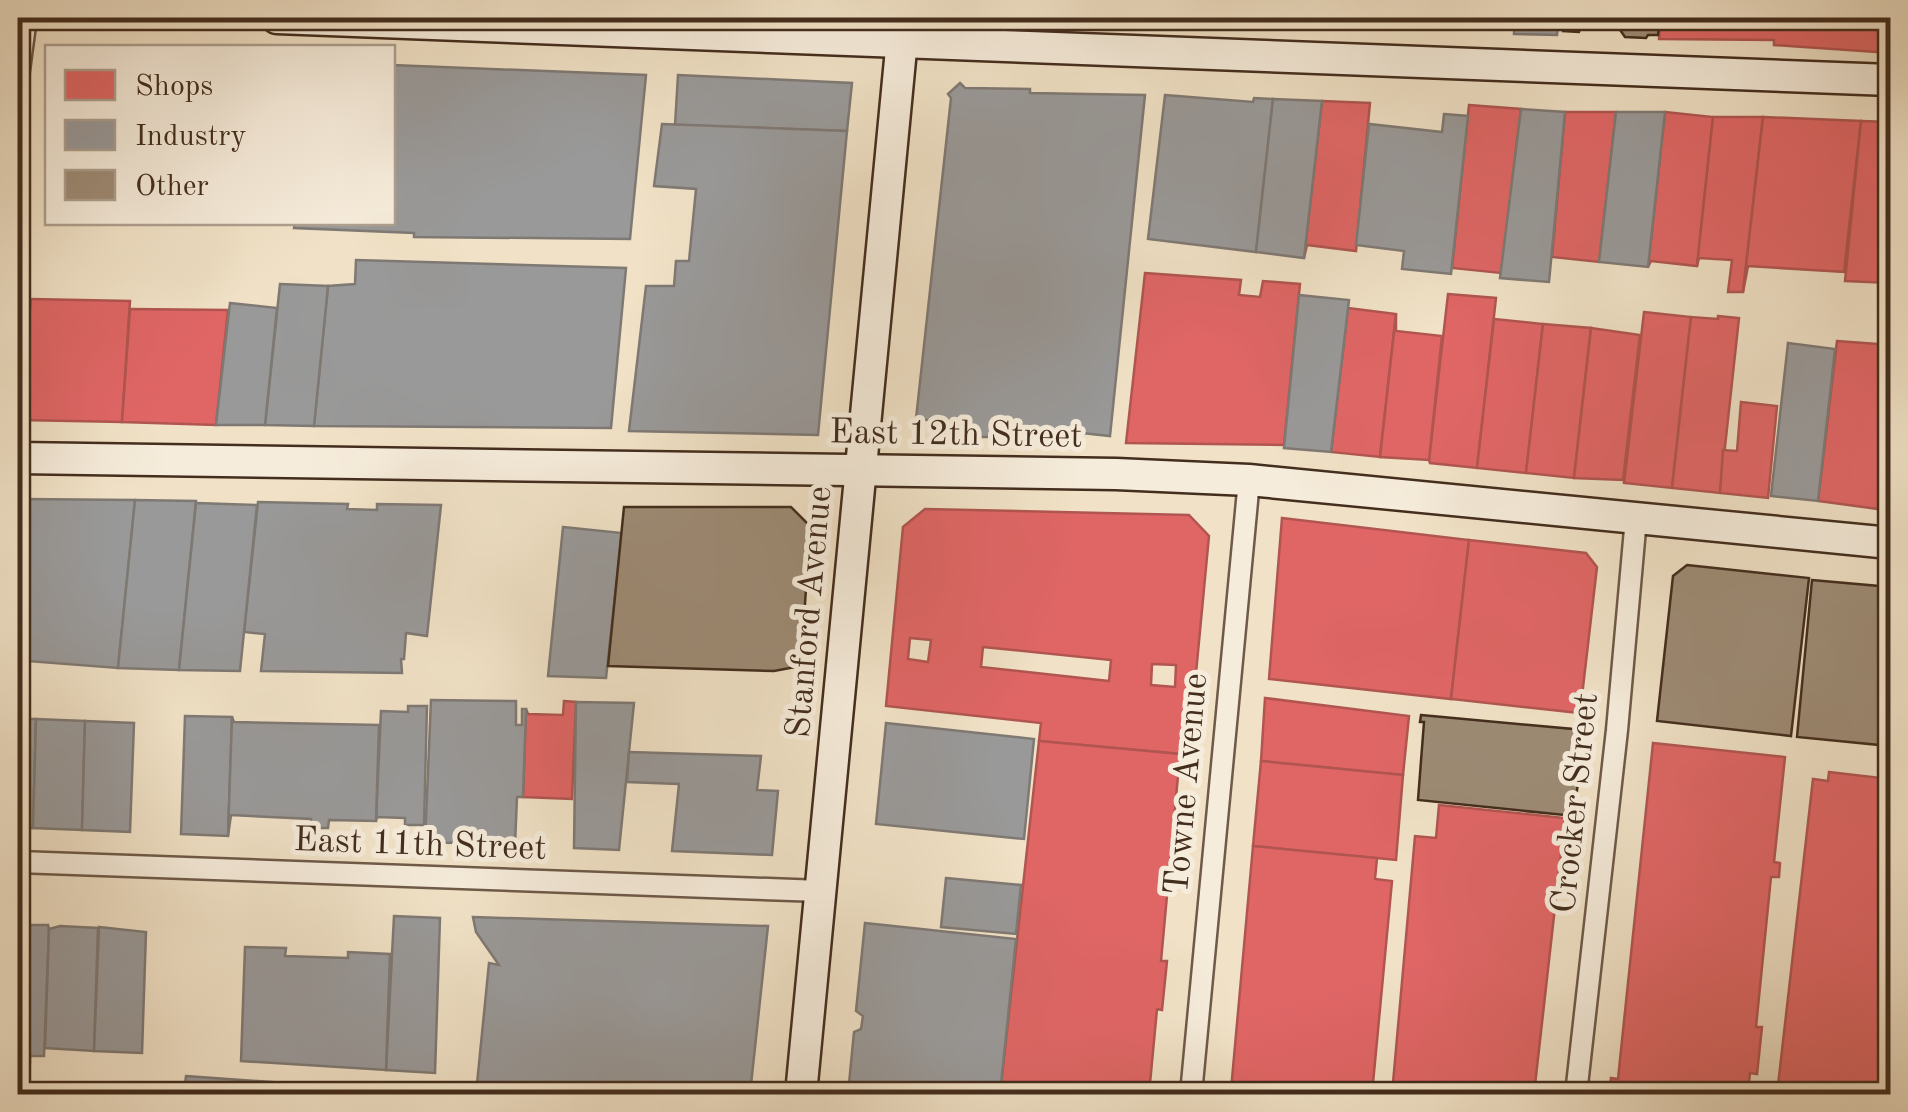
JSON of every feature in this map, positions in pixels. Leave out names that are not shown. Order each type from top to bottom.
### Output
[{"type":"street","points":[[18,77],[26,18]]},
{"type":"street","points":[[276,18],[902,29],[1890,80]]},
{"type":"street","name":"Stanford Avenue","points":[[801,1094],[902,29]]},
{"type":"street","name":"East 12th Street","points":[[18,458],[1116,474],[1248,480],[1890,544]]},
{"type":"street","name":"Towne Avenue","points":[[1190,1094],[1248,480]]},
{"type":"street","name":"Crocker Street","points":[[1576,1094],[1617,730],[1636,518]]},
{"type":"street","name":"East 11th Street","points":[[18,862],[820,891]]},
{"type":"building: Shops","points":[[1660,18],[1747,18],[1746,23],[1769,25],[1770,18],[1890,18],[1890,53],[1774,45],[1774,40],[1659,39]]},
{"type":"building: Shops","points":[[1322,101],[1370,103],[1356,251],[1307,245],[1304,258]]},
{"type":"building: Shops","points":[[1469,105],[1521,109],[1501,273],[1452,268]]},
{"type":"building: Shops","points":[[1565,112],[1616,112],[1599,262],[1552,257]]},
{"type":"building: Shops","points":[[1665,112],[1713,117],[1697,266],[1651,261],[1648,267]]},
{"type":"building: Shops","points":[[1713,117],[1763,117],[1743,292],[1728,292],[1732,260],[1699,258],[1697,266]]},
{"type":"building: Shops","points":[[1763,117],[1861,121],[1844,272],[1748,266],[1743,292]]},
{"type":"building: Shops","points":[[1861,121],[1890,122],[1890,283],[1845,281]]},
{"type":"building: Shops","points":[[1145,273],[1241,280],[1239,295],[1260,297],[1263,281],[1300,284],[1284,445],[1126,443]]},
{"type":"building: Shops","points":[[1448,294],[1496,298],[1477,468],[1429,460]]},
{"type":"building: Shops","points":[[31,299],[130,301],[122,422],[19,420]]},
{"type":"building: Shops","points":[[1348,308],[1396,314],[1380,457],[1331,452]]},
{"type":"building: Shops","points":[[130,309],[228,310],[216,425],[122,422]]},
{"type":"building: Shops","points":[[1644,312],[1691,317],[1672,488],[1624,483]]},
{"type":"building: Shops","points":[[1396,314],[1396,331],[1442,336],[1429,460],[1380,457]]},
{"type":"building: Shops","points":[[1691,317],[1739,318],[1720,493],[1672,488]]},
{"type":"building: Shops","points":[[1494,319],[1543,324],[1526,473],[1477,468]]},
{"type":"building: Shops","points":[[1543,324],[1591,328],[1574,478],[1526,473]]},
{"type":"building: Shops","points":[[1591,328],[1640,335],[1623,480],[1574,478]]},
{"type":"building: Shops","points":[[1837,341],[1890,345],[1890,402],[1878,509],[1818,501]]},
{"type":"building: Shops","points":[[1741,402],[1777,406],[1768,498],[1720,493],[1723,450],[1737,451]]},
{"type":"building: Shops","points":[[1890,402],[1890,508],[1878,509]]},
{"type":"building: Shops","points":[[925,509],[1189,515],[1209,536],[1189,747],[1181,746],[1180,754],[1039,741],[1041,723],[886,706],[903,527]],"holes":[[[910,638],[931,640],[928,662],[908,659]],[[983,647],[1111,660],[1109,681],[981,667]],[[1152,664],[1176,665],[1175,687],[1151,685]]]},
{"type":"building: Shops","points":[[1282,518],[1469,540],[1451,699],[1269,679]]},
{"type":"building: Shops","points":[[1469,540],[1586,553],[1597,567],[1580,713],[1451,699]]},
{"type":"building: Shops","points":[[1265,698],[1409,716],[1403,775],[1261,761]]},
{"type":"building: Shops","points":[[564,701],[576,702],[572,799],[523,797],[526,709],[528,714],[563,715]]},
{"type":"building: Shops","points":[[1039,741],[1180,754],[1161,961],[1167,961],[1162,1010],[1157,1009],[1149,1094],[1000,1094]]},
{"type":"building: Shops","points":[[1653,743],[1785,757],[1774,862],[1780,863],[1779,877],[1771,877],[1756,1027],[1762,1027],[1757,1074],[1750,1073],[1748,1094],[1609,1094],[1611,1078],[1618,1079]]},
{"type":"building: Shops","points":[[1261,761],[1403,775],[1396,860],[1253,846]]},
{"type":"building: Shops","points":[[1829,772],[1890,779],[1890,1094],[1777,1094],[1813,779],[1828,781]]},
{"type":"building: Shops","points":[[1439,805],[1565,818],[1534,1094],[1392,1094],[1415,836],[1436,838]]},
{"type":"building: Shops","points":[[1253,846],[1377,858],[1375,879],[1392,881],[1372,1094],[1231,1090]]},
{"type":"building: Industry","points":[[1267,18],[1315,18],[1315,25],[1267,22]]},
{"type":"building: Industry","points":[[1315,18],[1364,18],[1363,28],[1315,25]]},
{"type":"building: Industry","points":[[1515,18],[1559,18],[1557,35],[1514,34]]},
{"type":"building: Industry","points":[[395,65],[646,75],[630,239],[414,237],[414,233],[294,228],[395,225]]},
{"type":"building: Industry","points":[[678,75],[852,83],[847,131],[675,125]]},
{"type":"building: Industry","points":[[960,83],[965,88],[1030,89],[1030,93],[1145,95],[1110,436],[1000,424],[999,437],[964,437],[966,424],[916,419],[951,98],[948,94]]},
{"type":"building: Industry","points":[[1165,95],[1253,102],[1254,98],[1273,99],[1256,252],[1148,239]]},
{"type":"building: Industry","points":[[1273,99],[1322,101],[1304,258],[1256,252]]},
{"type":"building: Industry","points":[[1521,109],[1565,112],[1549,282],[1500,278]]},
{"type":"building: Industry","points":[[1616,112],[1665,112],[1648,267],[1599,262]]},
{"type":"building: Industry","points":[[1444,114],[1468,116],[1451,274],[1402,269],[1404,251],[1356,245],[1369,124],[1442,132]]},
{"type":"building: Industry","points":[[662,124],[847,131],[818,435],[629,431],[646,286],[674,286],[676,261],[689,261],[696,189],[654,186]]},
{"type":"building: Industry","points":[[356,260],[626,268],[611,428],[314,426],[328,286],[355,284]]},
{"type":"building: Industry","points":[[280,284],[328,286],[314,426],[265,425]]},
{"type":"building: Industry","points":[[1299,295],[1349,300],[1331,452],[1284,448]]},
{"type":"building: Industry","points":[[230,303],[277,308],[265,425],[216,425]]},
{"type":"building: Industry","points":[[1788,343],[1835,349],[1818,501],[1771,496]]},
{"type":"building: Industry","points":[[23,499],[135,500],[118,668],[28,661],[28,668],[18,667]]},
{"type":"building: Industry","points":[[135,500],[196,501],[179,670],[118,668]]},
{"type":"building: Industry","points":[[258,502],[348,504],[347,509],[377,510],[377,504],[441,505],[427,636],[406,633],[402,673],[261,671],[265,634],[244,632]]},
{"type":"building: Industry","points":[[196,503],[257,505],[240,671],[179,670]]},
{"type":"building: Industry","points":[[563,527],[622,533],[606,678],[548,676]]},
{"type":"building: Industry","points":[[431,700],[516,701],[516,725],[522,725],[522,709],[526,709],[523,797],[517,797],[515,845],[425,842]]},
{"type":"building: Industry","points":[[576,702],[634,703],[619,850],[574,848]]},
{"type":"building: Industry","points":[[408,706],[427,706],[424,825],[405,825],[405,818],[377,817],[376,821],[381,711],[408,712]]},
{"type":"building: Industry","points":[[18,712],[25,712],[25,719],[36,719],[33,828],[18,828]]},
{"type":"building: Industry","points":[[185,716],[232,717],[228,836],[181,834]]},
{"type":"building: Industry","points":[[232,717],[234,722],[379,725],[376,821],[329,820],[328,828],[311,828],[311,819],[231,815],[228,836]]},
{"type":"building: Industry","points":[[36,719],[85,721],[82,830],[33,828]]},
{"type":"building: Industry","points":[[85,721],[134,723],[130,832],[82,830]]},
{"type":"building: Industry","points":[[886,723],[1034,739],[1024,839],[876,824]]},
{"type":"building: Industry","points":[[629,752],[761,756],[757,790],[778,791],[772,855],[672,851],[679,784],[627,782]]},
{"type":"building: Industry","points":[[946,878],[1021,885],[1016,934],[941,927]]},
{"type":"building: Industry","points":[[394,916],[440,918],[435,1073],[386,1070]]},
{"type":"building: Industry","points":[[473,917],[768,926],[750,1094],[476,1094],[489,963],[499,965],[476,932]]},
{"type":"building: Industry","points":[[865,923],[1016,939],[1000,1094],[848,1094],[854,1032],[861,1029],[863,1016],[856,1011]]},
{"type":"building: Industry","points":[[18,925],[48,925],[49,929],[44,1056],[30,1056],[30,1063],[18,1062]]},
{"type":"building: Industry","points":[[99,927],[146,932],[142,1053],[94,1051]]},
{"type":"building: Industry","points":[[98,928],[94,1051],[45,1048],[49,929]]},
{"type":"building: Industry","points":[[245,947],[286,948],[285,956],[348,958],[348,952],[390,954],[386,1070],[241,1061]]},
{"type":"building: Industry","points":[[186,1076],[426,1093],[184,1094]]},
{"type":"building: Other","points":[[1564,18],[1610,18],[1610,24],[1582,22],[1579,32],[1563,31]]},
{"type":"building: Other","points":[[1610,18],[1660,18],[1658,35],[1625,37],[1616,24],[1610,24]]},
{"type":"building: Other","points":[[624,507],[791,507],[810,526],[801,666],[774,671],[608,666]]},
{"type":"building: Other","points":[[1687,565],[1809,578],[1791,736],[1657,721],[1673,576]]},
{"type":"building: Other","points":[[1812,580],[1890,587],[1890,746],[1797,737]]},
{"type":"building: Other","points":[[1421,715],[1584,730],[1574,816],[1418,800],[1424,722],[1420,722]]}]
